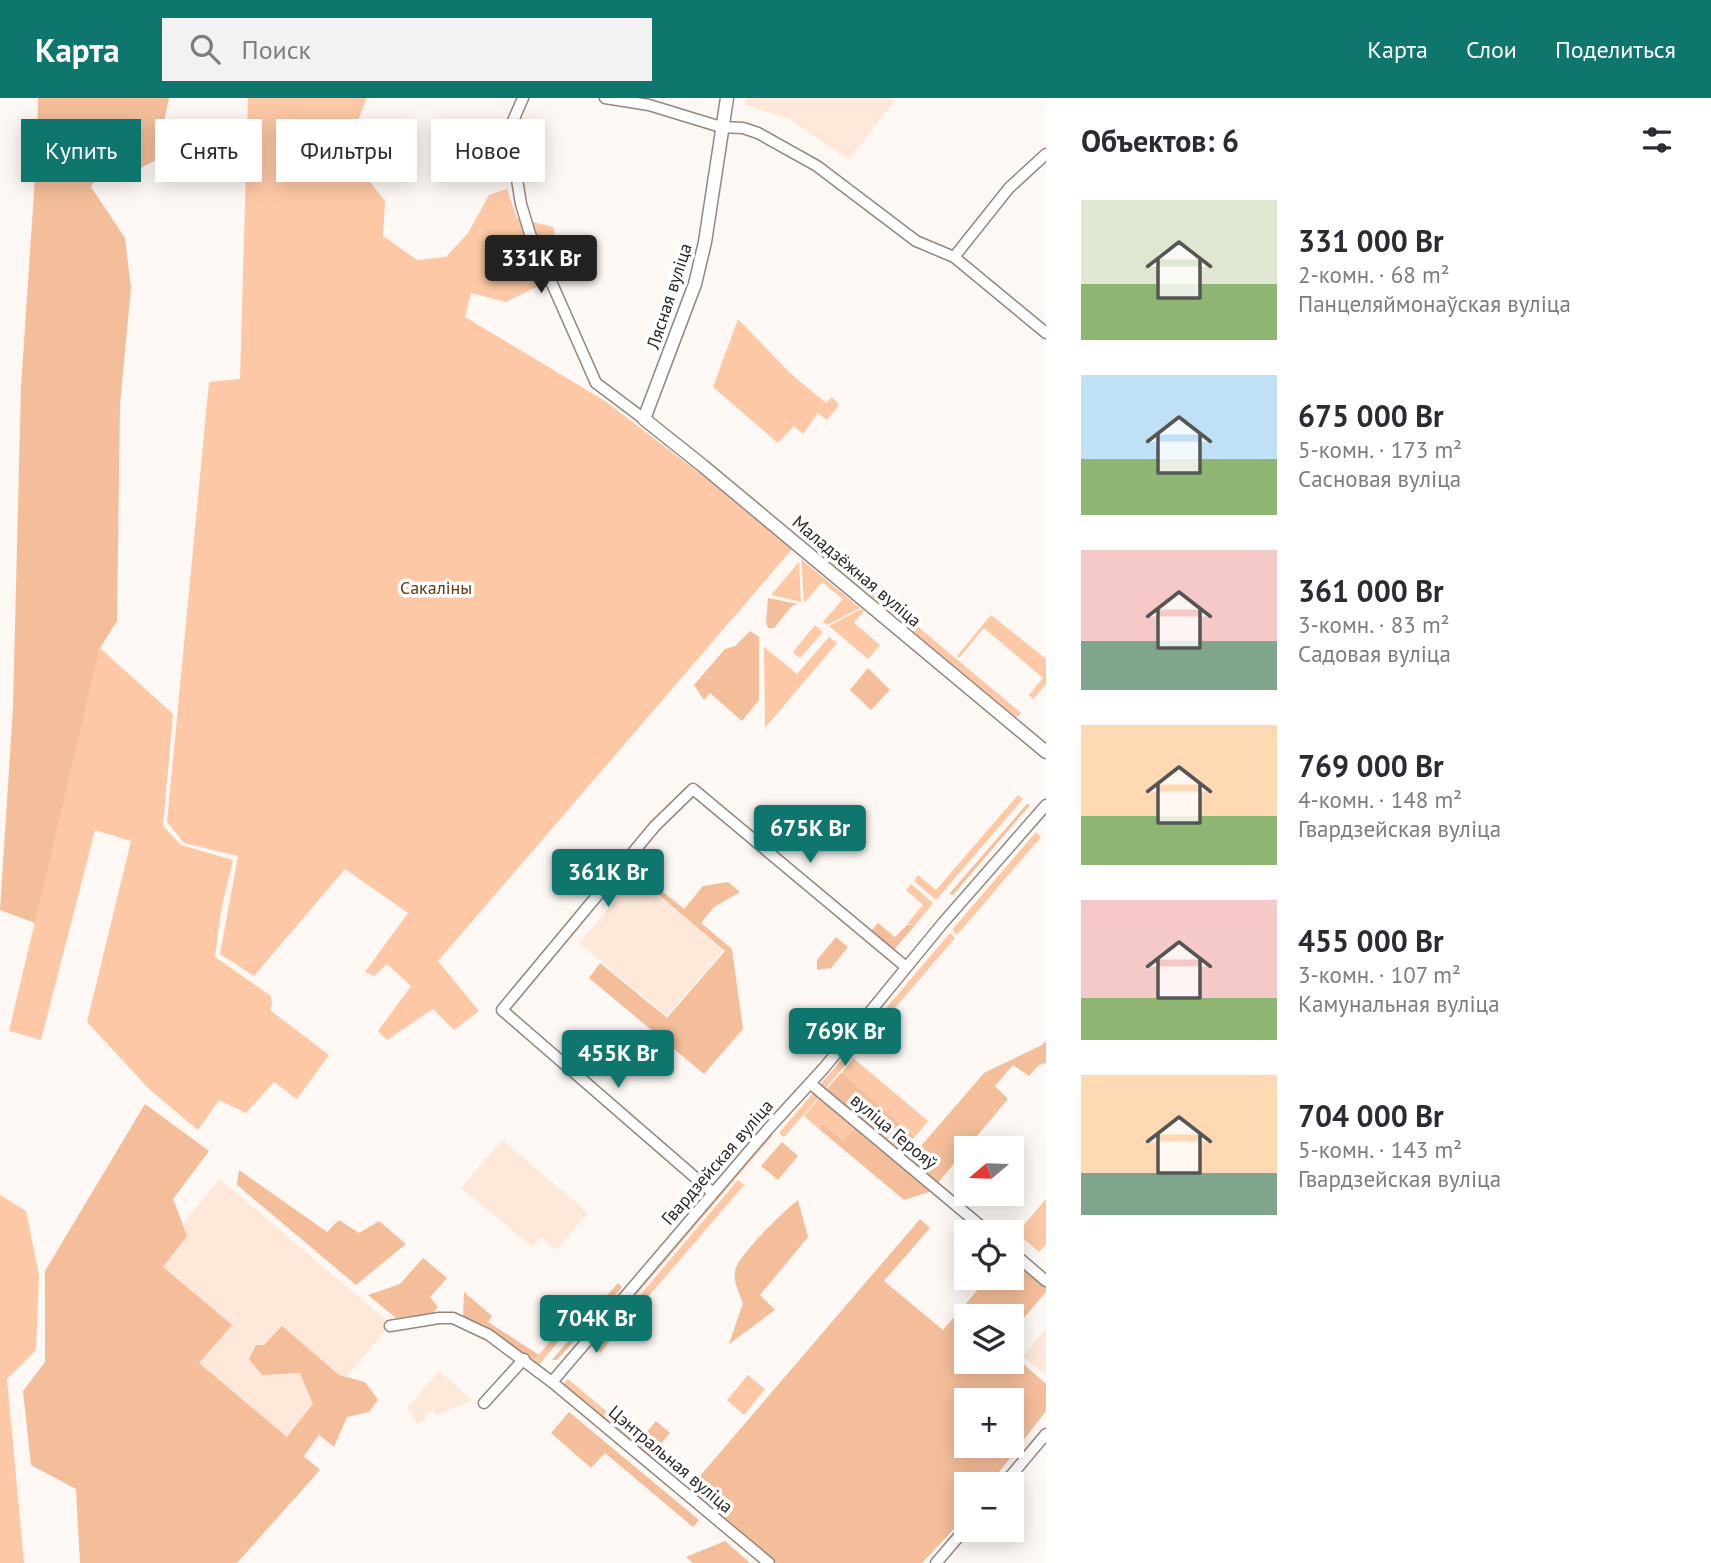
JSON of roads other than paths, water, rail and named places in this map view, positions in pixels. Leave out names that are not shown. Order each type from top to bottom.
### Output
[{"type":"main road","name":"Лясная вуліца","points":[[643,419],[695,284],[705,242],[727,98]]},
{"type":"main road","name":"Маладзёжная вуліца","points":[[643,419],[1046,752]]},
{"type":"street","points":[[523,98],[509,130],[521,204],[530,234],[596,383],[643,419]]},
{"type":"street","points":[[605,98],[649,105],[721,127],[743,128],[758,133],[817,166],[916,241],[954,257],[1046,334]]},
{"type":"street","points":[[954,257],[1009,188],[1046,154]]},
{"type":"street","points":[[713,1193],[502,1010],[655,826],[693,789],[906,967]]},
{"type":"street","name":"Гвардзейская вуліца","points":[[552,1382],[775,1120],[811,1083],[906,967],[1046,805]]},
{"type":"street","name":"вуліца Герояў","points":[[811,1083],[974,1220]]},
{"type":"street","points":[[1024,1262],[1046,1281]]},
{"type":"street","name":"Цэнтральная вуліца","points":[[390,1326],[453,1318],[489,1335],[524,1359],[769,1563]]},
{"type":"street","points":[[484,1403],[524,1359]]},
{"type":"street","points":[[1014,1472],[1046,1434]]},
{"type":"street","points":[[936,1563],[954,1542]]},
{"type":"park label","name":"Сакаліны","points":[[436,587]]}]
